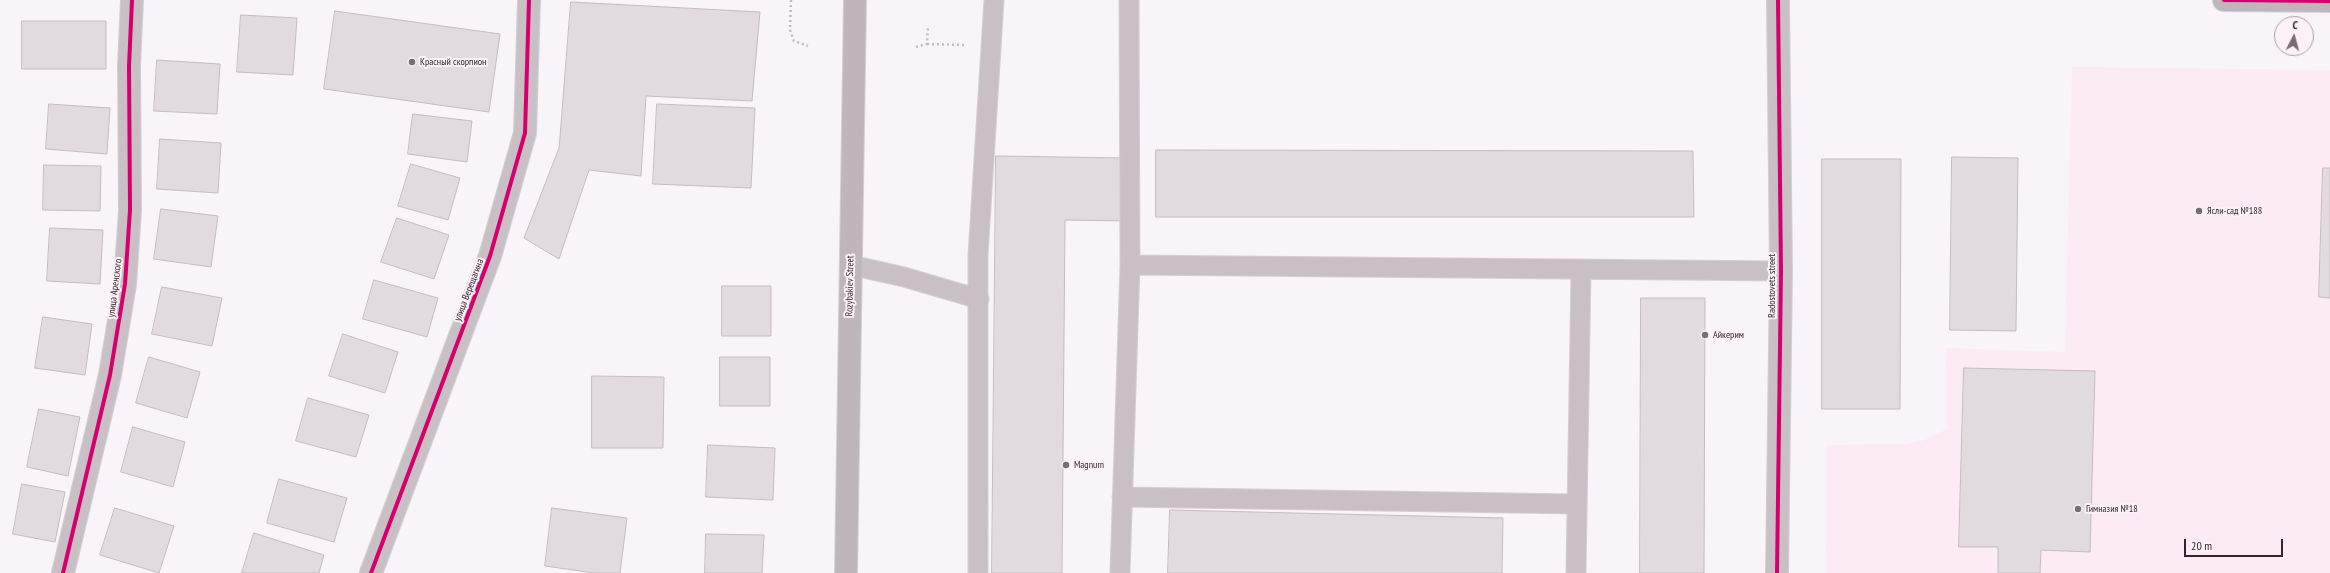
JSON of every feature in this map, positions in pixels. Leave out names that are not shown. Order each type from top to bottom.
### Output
[{"type":"main road","name":"Rozybakiev Street","points":[[846,573],[855,0]]},
{"type":"main road","points":[[2224,0],[2330,1]]},
{"type":"street","name":"улица Аренского","points":[[63,573],[110,375],[125,284],[130,210],[129,66],[132,0]]},
{"type":"street","name":"улица Верещагина","points":[[371,573],[490,256],[525,133],[529,0]]},
{"type":"street","name":"Radostovets street","points":[[1777,573],[1780,271],[1778,0]]},
{"type":"lane","points":[[978,573],[978,255],[994,0]]},
{"type":"lane","points":[[1120,573],[1130,265],[1129,0]]},
{"type":"lane","points":[[850,265],[904,277],[978,299]]},
{"type":"lane","points":[[1130,265],[1780,271]]},
{"type":"lane","points":[[1576,573],[1581,270]]},
{"type":"lane","points":[[1122,497],[1577,504]]},
{"type":"path","points":[[791,0],[790,30],[794,41],[808,46]]},
{"type":"path","points":[[927,44],[928,26]]},
{"type":"path","points":[[916,46],[927,44],[990,46]]},
{"type":"shaded area","points":[[2072,67],[2330,70],[2330,573],[1826,573],[1827,445],[1907,444],[1925,440],[1947,429],[1946,348],[2065,352]]},
{"type":"building","points":[[571,2],[760,12],[752,101],[646,96],[641,176],[589,170],[559,259],[524,238],[559,148]]},
{"type":"building","name":"Красный скорпион","points":[[335,11],[500,34],[489,112],[324,89]]},
{"type":"building","points":[[241,15],[297,18],[293,75],[237,72]]},
{"type":"building","points":[[22,21],[106,21],[106,69],[22,69]]},
{"type":"building","points":[[157,60],[220,64],[217,114],[154,111]]},
{"type":"building","points":[[49,104],[110,108],[107,154],[46,149]]},
{"type":"building","points":[[657,104],[755,108],[751,188],[653,184]]},
{"type":"building","points":[[413,114],[472,121],[467,162],[408,154]]},
{"type":"building","points":[[160,139],[221,143],[218,193],[157,189]]},
{"type":"building","points":[[1156,150],[1693,151],[1694,217],[1156,217]]},
{"type":"building","points":[[996,156],[1126,158],[1125,221],[1065,220],[1062,573],[992,573]]},
{"type":"building","points":[[1952,157],[2018,158],[2016,331],[1950,330]]},
{"type":"building","points":[[1822,159],[1901,159],[1900,409],[1822,409]]},
{"type":"building","points":[[411,164],[460,178],[448,220],[398,206]]},
{"type":"building","points":[[44,165],[101,166],[100,211],[43,210]]},
{"type":"building","points":[[2323,168],[2330,168],[2330,298],[2319,297]]},
{"type":"building","points":[[161,209],[218,216],[211,267],[154,259]]},
{"type":"building","points":[[397,218],[449,235],[434,279],[381,262]]},
{"type":"building","points":[[50,228],[103,230],[100,284],[47,281]]},
{"type":"building","points":[[374,280],[438,298],[427,337],[363,319]]},
{"type":"building","points":[[722,286],[771,286],[771,336],[722,336]]},
{"type":"building","points":[[162,287],[222,298],[212,346],[152,334]]},
{"type":"building","points":[[1641,298],[1705,298],[1704,573],[1640,573]]},
{"type":"building","points":[[43,317],[92,324],[85,375],[35,368]]},
{"type":"building","points":[[343,334],[398,352],[385,393],[329,376]]},
{"type":"building","points":[[149,357],[200,372],[187,418],[136,403]]},
{"type":"building","points":[[720,357],[770,357],[770,406],[720,406]]},
{"type":"building","points":[[1964,368],[2095,371],[2090,552],[2041,550],[2040,573],[1998,573],[1998,547],[1959,547]]},
{"type":"building","points":[[592,376],[664,377],[663,448],[592,448]]},
{"type":"building","points":[[308,398],[369,415],[356,457],[296,441]]},
{"type":"building","points":[[39,409],[80,417],[68,476],[27,467]]},
{"type":"building","points":[[133,427],[185,442],[173,487],[121,472]]},
{"type":"building","points":[[708,445],[775,448],[773,500],[706,497]]},
{"type":"building","points":[[279,479],[347,498],[334,542],[267,523]]},
{"type":"building","points":[[22,484],[65,492],[55,542],[13,534]]},
{"type":"building","points":[[115,508],[174,526],[159,573],[100,555]]},
{"type":"building","points":[[552,508],[627,518],[620,573],[594,573],[545,566]]},
{"type":"building","points":[[1170,510],[1503,518],[1502,573],[1168,573]]},
{"type":"building","points":[[254,533],[324,555],[319,573],[242,573]]},
{"type":"building","points":[[706,534],[764,535],[762,573],[705,573]]},
{"type":"cycle path","points":[[63,573],[110,375],[125,284],[130,210],[129,66],[132,0]]},
{"type":"cycle path","points":[[371,573],[490,256],[525,133],[529,0]]},
{"type":"cycle path","points":[[1777,573],[1781,271],[1778,0]]},
{"type":"cycle path","points":[[2224,0],[2330,1]]},
{"type":"place","name":"Красный скорпион","points":[[412,62]]},
{"type":"place","name":"Ясли-сад №188","points":[[2199,211]]},
{"type":"place","name":"Айкерим","points":[[1705,335]]},
{"type":"place","name":"Magnum","points":[[1066,465]]},
{"type":"place","name":"Гимназия №18","points":[[2078,509]]}]
